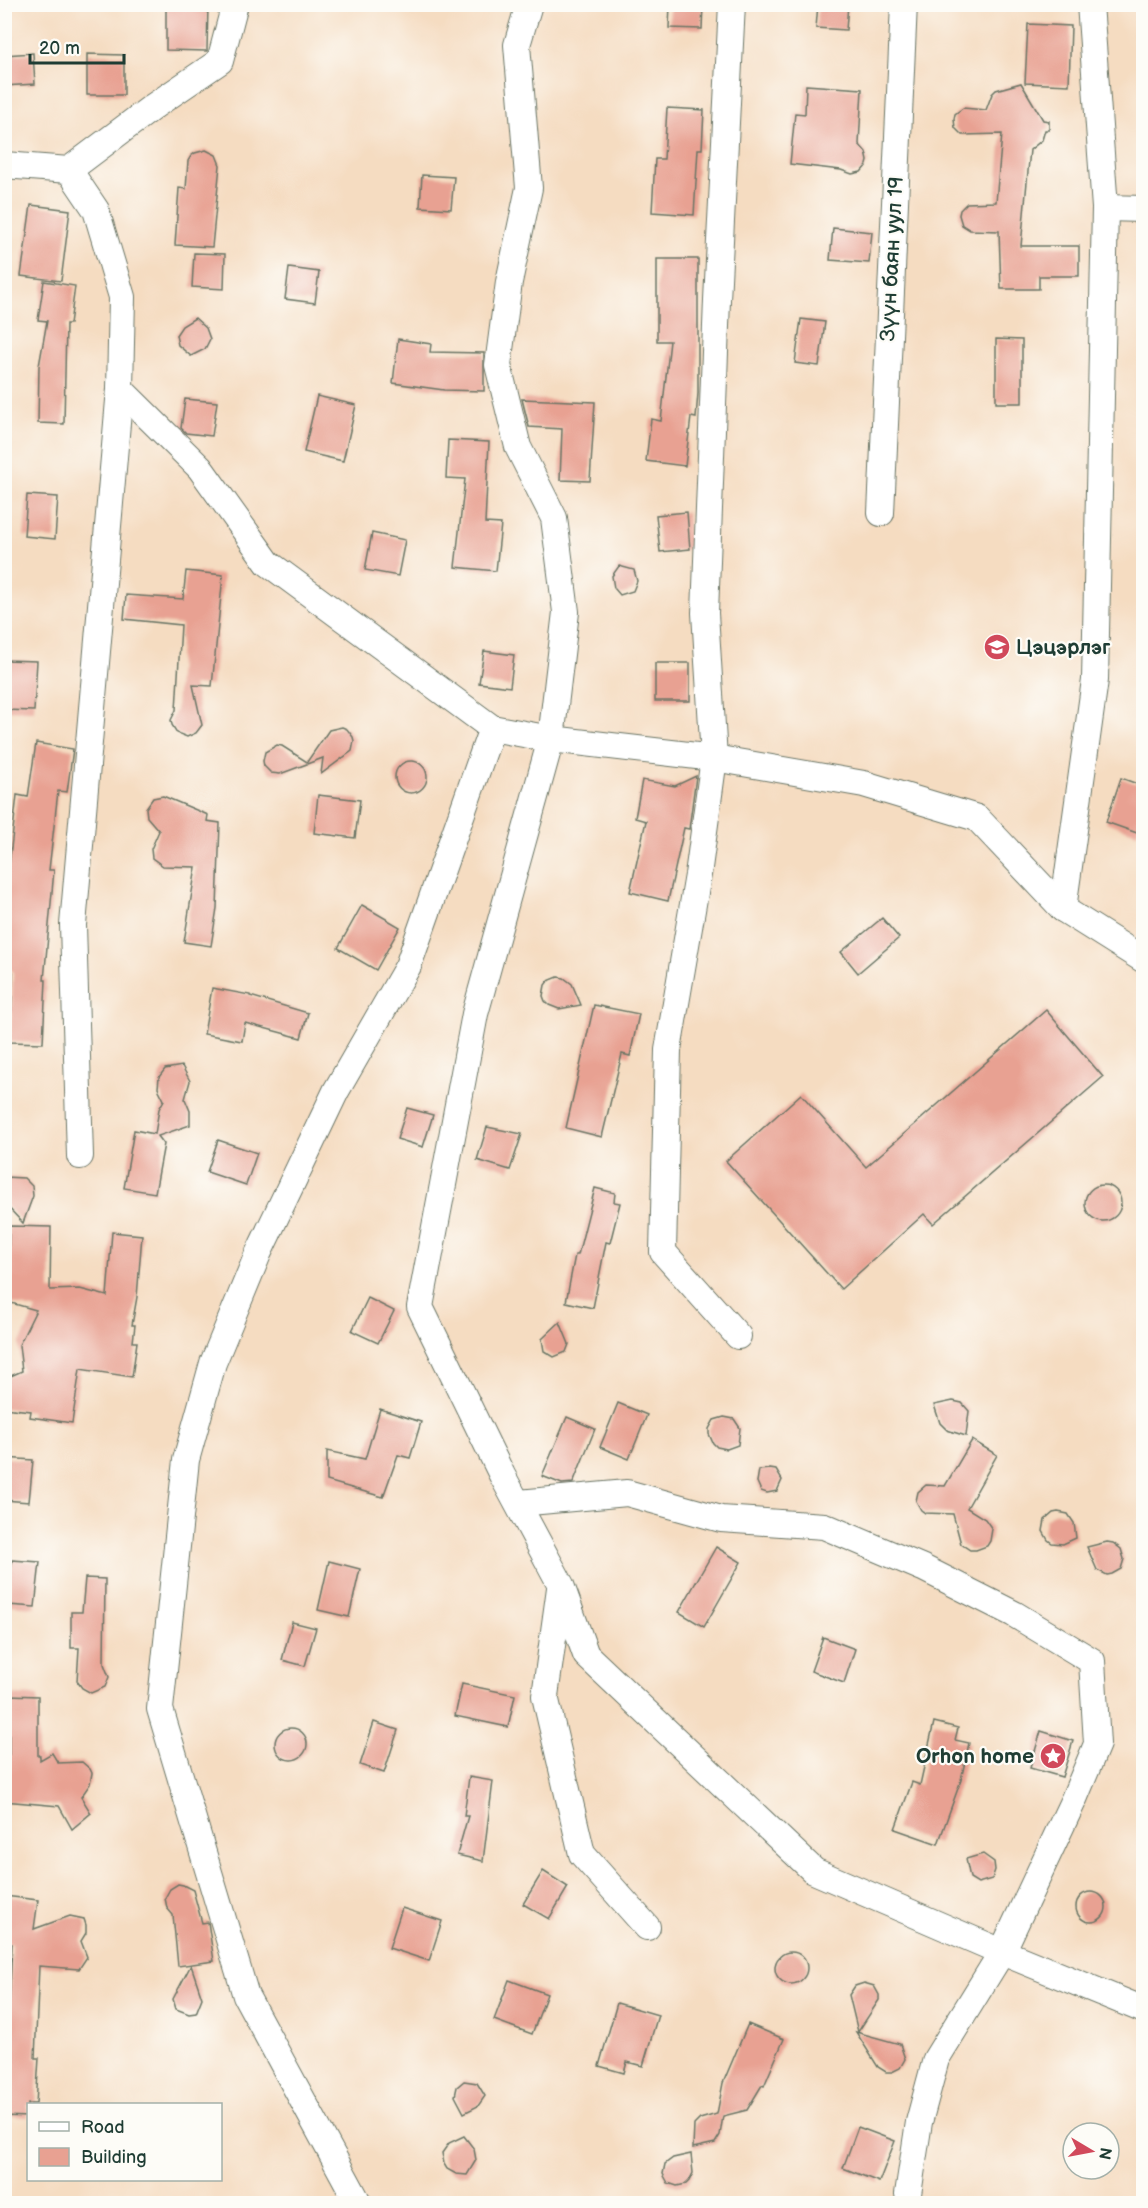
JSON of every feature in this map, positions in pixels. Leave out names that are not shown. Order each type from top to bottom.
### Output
[{"type":"street","points":[[4,165],[69,170],[154,106],[220,61],[235,4]]},
{"type":"street","points":[[530,4],[518,45],[529,188],[509,282],[498,364],[518,447],[554,518],[566,612],[551,739],[475,1014],[420,1307],[497,1464],[561,1585],[586,1655],[814,1870],[1002,1952],[1143,2010]]},
{"type":"street","points":[[732,4],[717,300],[705,613],[714,758],[698,875],[668,1050],[663,1252],[738,1336]]},
{"type":"street","name":"Зүүн баян уул 19","points":[[880,513],[904,4]]},
{"type":"street","points":[[1063,909],[1095,680],[1105,208],[1090,4]]},
{"type":"street","points":[[69,170],[96,210],[122,297],[120,388],[74,925],[80,1156]]},
{"type":"street","points":[[1105,208],[1143,209]]},
{"type":"street","points":[[120,388],[200,468],[268,563],[492,728],[551,739],[714,758],[864,784],[977,818],[1063,909],[1143,960]]},
{"type":"street","points":[[360,2203],[246,1996],[160,1709],[186,1460],[213,1363],[258,1254],[336,1091],[408,966],[492,728]]},
{"type":"street","points":[[519,1503],[627,1493],[721,1519],[824,1526],[923,1568],[1014,1614],[1092,1661],[1097,1744],[1074,1799],[1002,1952],[936,2059],[919,2122],[908,2194]]},
{"type":"street","points":[[561,1585],[545,1695],[582,1854],[647,1927]]},
{"type":"building","points":[[166,4],[208,4],[207,51],[166,50]]},
{"type":"building","points":[[670,4],[703,4],[702,29],[669,28]]},
{"type":"building","points":[[818,4],[848,4],[846,30],[816,28]]},
{"type":"building","points":[[1028,24],[1071,26],[1069,85],[1025,83]]},
{"type":"building","points":[[33,53],[35,84],[4,86],[4,55]]},
{"type":"building","points":[[87,54],[124,55],[124,95],[87,95]]},
{"type":"building","points":[[1021,83],[1043,120],[1049,121],[1049,130],[1045,130],[1042,140],[1030,150],[1021,246],[1079,246],[1079,276],[1039,276],[1039,289],[1001,289],[999,231],[970,230],[962,225],[959,215],[960,210],[967,203],[996,202],[1002,134],[962,135],[955,128],[954,119],[955,114],[963,108],[986,110],[996,90]]},
{"type":"building","points":[[806,85],[862,89],[859,144],[866,152],[868,161],[861,172],[852,174],[841,170],[790,164],[795,113],[805,114]]},
{"type":"building","points":[[667,108],[704,110],[702,149],[698,149],[694,215],[652,212],[655,159],[664,159]]},
{"type":"building","points":[[206,150],[216,155],[220,165],[212,247],[175,245],[179,188],[186,189],[188,161],[191,156]]},
{"type":"building","points":[[422,175],[454,177],[451,209],[420,207]]},
{"type":"building","points":[[31,205],[70,210],[61,281],[21,276]]},
{"type":"building","points":[[833,228],[872,232],[869,263],[830,260]]},
{"type":"building","points":[[194,253],[225,254],[224,289],[192,287]]},
{"type":"building","points":[[657,259],[698,259],[698,393],[696,418],[691,417],[685,466],[646,461],[651,419],[661,421],[670,341],[657,341]]},
{"type":"building","points":[[289,268],[319,272],[315,303],[285,299]]},
{"type":"building","points":[[44,281],[75,286],[70,324],[66,324],[64,424],[38,423],[39,366],[47,321],[38,320]]},
{"type":"building","points":[[195,318],[206,328],[210,339],[205,349],[191,356],[178,345],[176,335],[182,326]]},
{"type":"building","points":[[801,319],[825,322],[819,366],[795,363]]},
{"type":"building","points":[[398,339],[431,344],[430,352],[484,353],[484,391],[444,390],[393,383]]},
{"type":"building","points":[[996,339],[1022,340],[1022,403],[996,403]]},
{"type":"building","points":[[317,396],[356,405],[343,461],[304,452]]},
{"type":"building","points":[[185,399],[217,402],[212,436],[186,433],[181,428]]},
{"type":"building","points":[[522,399],[595,402],[590,481],[560,480],[562,429],[529,427]]},
{"type":"building","points":[[448,440],[489,442],[485,523],[501,524],[496,571],[455,567],[465,479],[446,478]]},
{"type":"building","points":[[27,495],[58,497],[55,539],[24,536]]},
{"type":"building","points":[[687,512],[690,549],[660,552],[656,515]]},
{"type":"building","points":[[372,533],[405,540],[398,576],[365,570]]},
{"type":"building","points":[[619,566],[634,570],[637,581],[633,591],[620,595],[614,588],[612,576]]},
{"type":"building","points":[[186,571],[223,575],[212,686],[193,685],[202,725],[196,733],[187,737],[177,733],[171,720],[176,710],[181,625],[124,619],[126,595],[183,599]]},
{"type":"building","points":[[484,651],[514,655],[510,687],[479,683]]},
{"type":"building","points":[[4,660],[37,661],[34,711],[4,710]]},
{"type":"building","points":[[655,663],[690,663],[690,701],[655,701]]},
{"type":"building","points":[[342,727],[347,729],[353,737],[352,751],[321,774],[323,758],[280,774],[271,773],[264,766],[265,752],[277,745],[307,762],[329,730]]},
{"type":"building","points":[[36,743],[73,749],[67,792],[58,791],[49,870],[54,870],[44,980],[46,980],[43,1043],[10,1042],[13,972],[4,963],[4,866],[9,866],[17,795],[28,797]]},
{"type":"building","points":[[411,761],[422,766],[427,777],[422,788],[411,793],[400,788],[395,777],[400,766]]},
{"type":"building","points":[[696,776],[689,829],[684,828],[668,901],[630,892],[646,821],[635,818],[642,780],[675,786]]},
{"type":"building","points":[[1121,778],[1143,786],[1143,816],[1137,833],[1106,822]]},
{"type":"building","points":[[318,795],[360,800],[355,838],[314,833]]},
{"type":"building","points":[[163,796],[208,815],[207,821],[220,823],[217,908],[211,946],[184,942],[196,867],[163,866],[152,858],[151,849],[159,831],[147,817],[146,808],[153,798]]},
{"type":"building","points":[[362,905],[400,927],[376,970],[338,948]]},
{"type":"building","points":[[882,918],[899,938],[858,973],[841,952]]},
{"type":"building","points":[[558,977],[572,984],[581,1005],[559,1009],[545,1001],[543,996],[545,985],[548,981]]},
{"type":"building","points":[[212,988],[250,995],[308,1013],[301,1038],[245,1023],[242,1041],[204,1034]]},
{"type":"building","points":[[594,1005],[639,1014],[630,1056],[622,1054],[602,1137],[566,1128]]},
{"type":"building","points":[[1046,1010],[1103,1077],[933,1224],[924,1214],[841,1289],[726,1161],[801,1094],[866,1167]]},
{"type":"building","points":[[182,1066],[190,1081],[185,1099],[190,1111],[190,1125],[158,1136],[164,1144],[155,1193],[124,1188],[134,1130],[155,1134],[159,1109],[164,1100],[158,1088],[159,1077],[165,1069]]},
{"type":"building","points":[[407,1108],[433,1115],[423,1147],[397,1139]]},
{"type":"building","points":[[487,1127],[522,1134],[510,1170],[477,1160]]},
{"type":"building","points":[[218,1140],[257,1153],[246,1185],[207,1172]]},
{"type":"building","points":[[4,1177],[24,1178],[32,1186],[33,1196],[23,1223],[4,1203]]},
{"type":"building","points":[[1103,1185],[1115,1191],[1121,1203],[1115,1215],[1103,1221],[1091,1215],[1085,1203],[1091,1191]]},
{"type":"building","points":[[595,1188],[615,1193],[614,1202],[620,1203],[610,1243],[606,1242],[593,1308],[566,1302],[575,1255],[578,1255]]},
{"type":"building","points":[[9,1226],[51,1227],[50,1290],[80,1289],[107,1296],[112,1232],[142,1235],[137,1297],[132,1325],[135,1325],[133,1342],[137,1342],[132,1377],[80,1369],[72,1423],[30,1417],[31,1411],[4,1408],[4,1379],[22,1371],[19,1345],[36,1310],[4,1301],[4,1269],[8,1268]]},
{"type":"building","points":[[368,1298],[394,1311],[378,1343],[352,1331]]},
{"type":"building","points":[[560,1322],[569,1344],[566,1352],[554,1357],[544,1351],[542,1339]]},
{"type":"building","points":[[953,1401],[962,1403],[969,1411],[966,1436],[947,1430],[940,1423],[934,1405]]},
{"type":"building","points":[[618,1403],[647,1415],[629,1459],[600,1447]]},
{"type":"building","points":[[380,1409],[421,1422],[410,1458],[398,1455],[383,1497],[327,1481],[327,1451],[365,1459]]},
{"type":"building","points":[[567,1417],[595,1429],[573,1483],[562,1484],[542,1476]]},
{"type":"building","points":[[724,1417],[734,1419],[740,1428],[738,1445],[727,1449],[717,1447],[709,1434],[714,1420]]},
{"type":"building","points":[[972,1440],[997,1455],[967,1508],[985,1519],[992,1529],[987,1546],[976,1550],[970,1550],[961,1544],[953,1514],[925,1513],[916,1501],[918,1492],[926,1485],[945,1486]]},
{"type":"building","points":[[4,1458],[33,1460],[29,1502],[4,1500]]},
{"type":"building","points":[[759,1470],[776,1470],[782,1480],[777,1491],[767,1493],[761,1491],[757,1482]]},
{"type":"building","points":[[1058,1512],[1068,1514],[1074,1523],[1076,1538],[1063,1544],[1052,1543],[1043,1531],[1045,1520]]},
{"type":"building","points":[[1107,1542],[1121,1549],[1124,1559],[1121,1569],[1107,1575],[1097,1570],[1087,1547]]},
{"type":"building","points":[[716,1547],[741,1562],[704,1627],[679,1612]]},
{"type":"building","points":[[12,1560],[40,1562],[35,1607],[8,1605]]},
{"type":"building","points":[[329,1561],[360,1569],[349,1617],[318,1610]]},
{"type":"building","points":[[85,1578],[105,1579],[104,1664],[109,1677],[105,1687],[91,1693],[82,1688],[77,1681],[79,1648],[71,1648],[71,1612],[82,1612]]},
{"type":"building","points":[[292,1622],[316,1628],[305,1666],[282,1660]]},
{"type":"building","points":[[823,1637],[855,1649],[844,1683],[811,1671]]},
{"type":"building","points":[[462,1684],[515,1695],[508,1727],[455,1716]]},
{"type":"building","points":[[9,1695],[38,1696],[38,1756],[40,1760],[52,1753],[58,1763],[82,1762],[92,1773],[90,1784],[81,1797],[91,1813],[72,1829],[59,1806],[4,1801],[4,1753],[9,1754]]},
{"type":"building","points":[[374,1722],[398,1730],[384,1773],[360,1765]]},
{"type":"building","points":[[934,1722],[958,1728],[955,1740],[969,1743],[961,1780],[938,1844],[895,1829],[912,1782],[920,1785]]},
{"type":"building","points":[[291,1728],[302,1733],[307,1744],[302,1755],[291,1760],[280,1755],[275,1744],[280,1733]]},
{"type":"building","points":[[1041,1731],[1073,1741],[1062,1777],[1030,1768]]},
{"type":"building","points":[[469,1777],[493,1781],[483,1861],[457,1855],[468,1816],[464,1816]]},
{"type":"building","points":[[983,1854],[994,1862],[995,1870],[992,1879],[978,1883],[970,1878],[966,1859]]},
{"type":"building","points":[[543,1871],[568,1887],[549,1919],[523,1904]]},
{"type":"building","points":[[178,1884],[193,1890],[202,1923],[208,1922],[214,1961],[178,1966],[173,1915],[167,1908],[165,1898],[170,1889]]},
{"type":"building","points":[[1091,1892],[1097,1893],[1105,1901],[1105,1913],[1097,1921],[1091,1922],[1085,1921],[1077,1913],[1076,1907],[1077,1901],[1085,1893]]},
{"type":"building","points":[[4,1896],[38,1900],[34,1929],[70,1916],[84,1919],[86,1925],[86,1933],[81,1941],[87,1957],[79,1969],[39,1966],[35,2058],[39,2058],[36,2103],[27,2103],[27,2117],[4,2116],[12,1944],[4,1943]]},
{"type":"building","points":[[402,1908],[442,1921],[429,1961],[389,1948]]},
{"type":"building","points":[[791,1952],[803,1956],[807,1968],[803,1980],[791,1984],[779,1980],[775,1968],[779,1956]]},
{"type":"building","points":[[191,1965],[202,1998],[196,2013],[189,2014],[176,2009],[173,1999]]},
{"type":"building","points":[[509,1980],[547,1994],[532,2034],[494,2020]]},
{"type":"building","points":[[864,1983],[874,1986],[879,2000],[858,2032],[849,1995],[855,1986]]},
{"type":"building","points":[[617,2003],[658,2015],[643,2066],[627,2062],[624,2073],[599,2066]]},
{"type":"building","points":[[748,2024],[784,2039],[764,2086],[762,2085],[747,2110],[723,2116],[720,2135],[715,2143],[693,2148],[694,2125],[700,2119],[717,2114],[723,2083]]},
{"type":"building","points":[[856,2032],[900,2044],[905,2059],[900,2068],[886,2072],[878,2067]]},
{"type":"building","points":[[464,2081],[477,2083],[485,2096],[478,2106],[464,2113],[455,2096],[457,2087]]},
{"type":"building","points":[[858,2127],[895,2141],[879,2182],[843,2168]]},
{"type":"building","points":[[464,2136],[474,2149],[476,2160],[467,2175],[456,2174],[447,2169],[442,2153],[449,2143]]},
{"type":"building","points":[[691,2154],[693,2173],[689,2181],[677,2186],[668,2183],[663,2174],[665,2164],[673,2158]]},
{"type":"place","name":"Цэцэрлэг","points":[[997,647]]},
{"type":"place","name":"Orhon home","points":[[1053,1756]]}]
